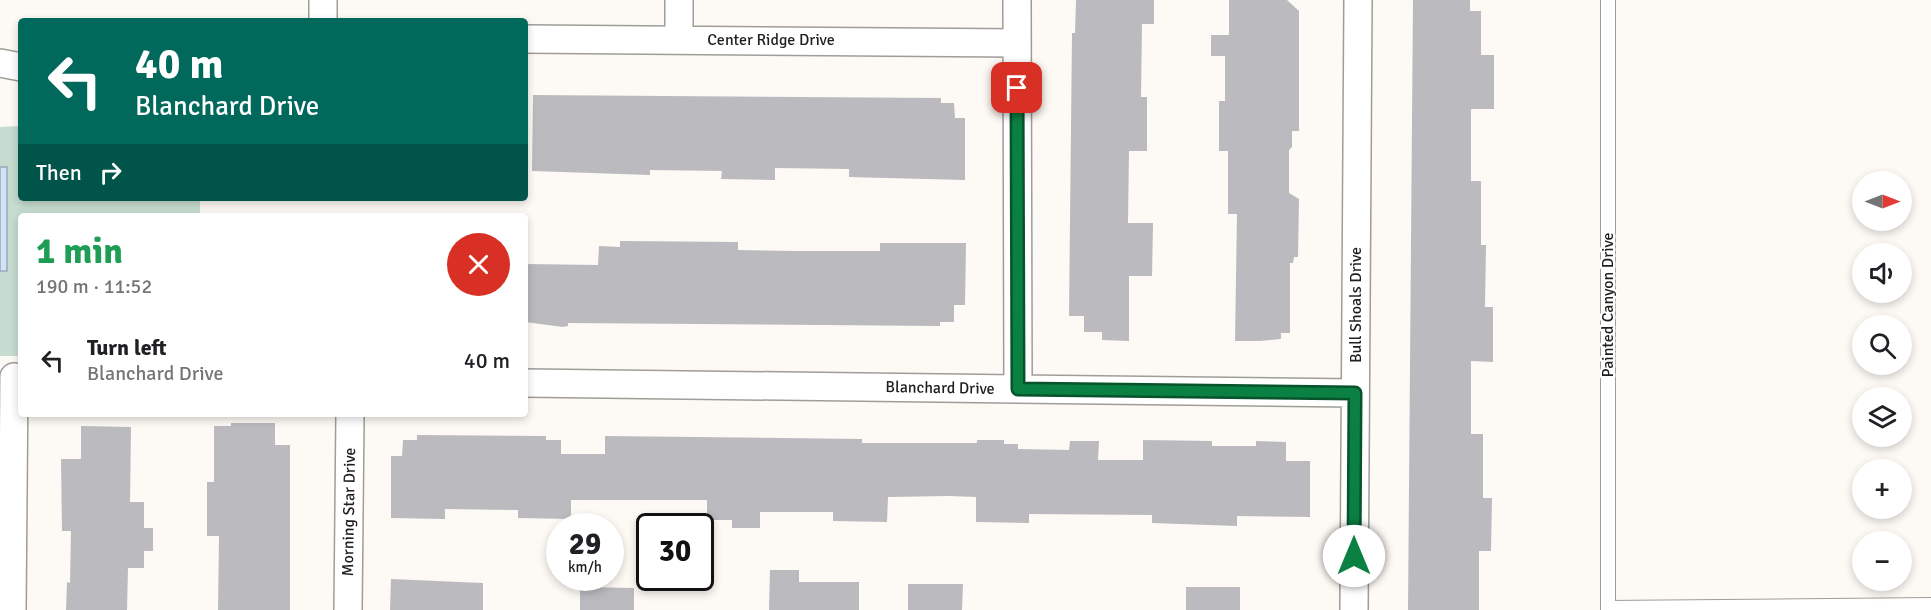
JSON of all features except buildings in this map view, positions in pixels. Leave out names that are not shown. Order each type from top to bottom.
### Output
[{"type":"street","points":[[323,0],[323,18]]},
{"type":"street","points":[[679,0],[679,40]]},
{"type":"street","points":[[1017,0],[1018,389]]},
{"type":"street","name":"Bull Shoals Drive","points":[[1354,610],[1358,0]]},
{"type":"street","name":"Center Ridge Drive","points":[[528,39],[1017,43]]},
{"type":"street","points":[[0,63],[18,66]]},
{"type":"street","points":[[12,377],[12,610]]},
{"type":"street","name":"Blanchard Drive","points":[[528,383],[1355,393]]},
{"type":"street","name":"Morning Star Drive","points":[[348,610],[350,417]]},
{"type":"lane","name":"Painted Canyon Drive","points":[[1608,0],[1608,609]]},
{"type":"lane","points":[[1608,609],[1931,605]]},
{"type":"green space","points":[[18,126],[18,201],[200,201],[200,213],[18,213],[18,356],[0,356],[0,127]]},
{"type":"water","points":[[0,167],[7,167],[7,271],[0,271]]},
{"type":"route","points":[[1017,88],[1018,389],[1355,393],[1354,556]]}]
